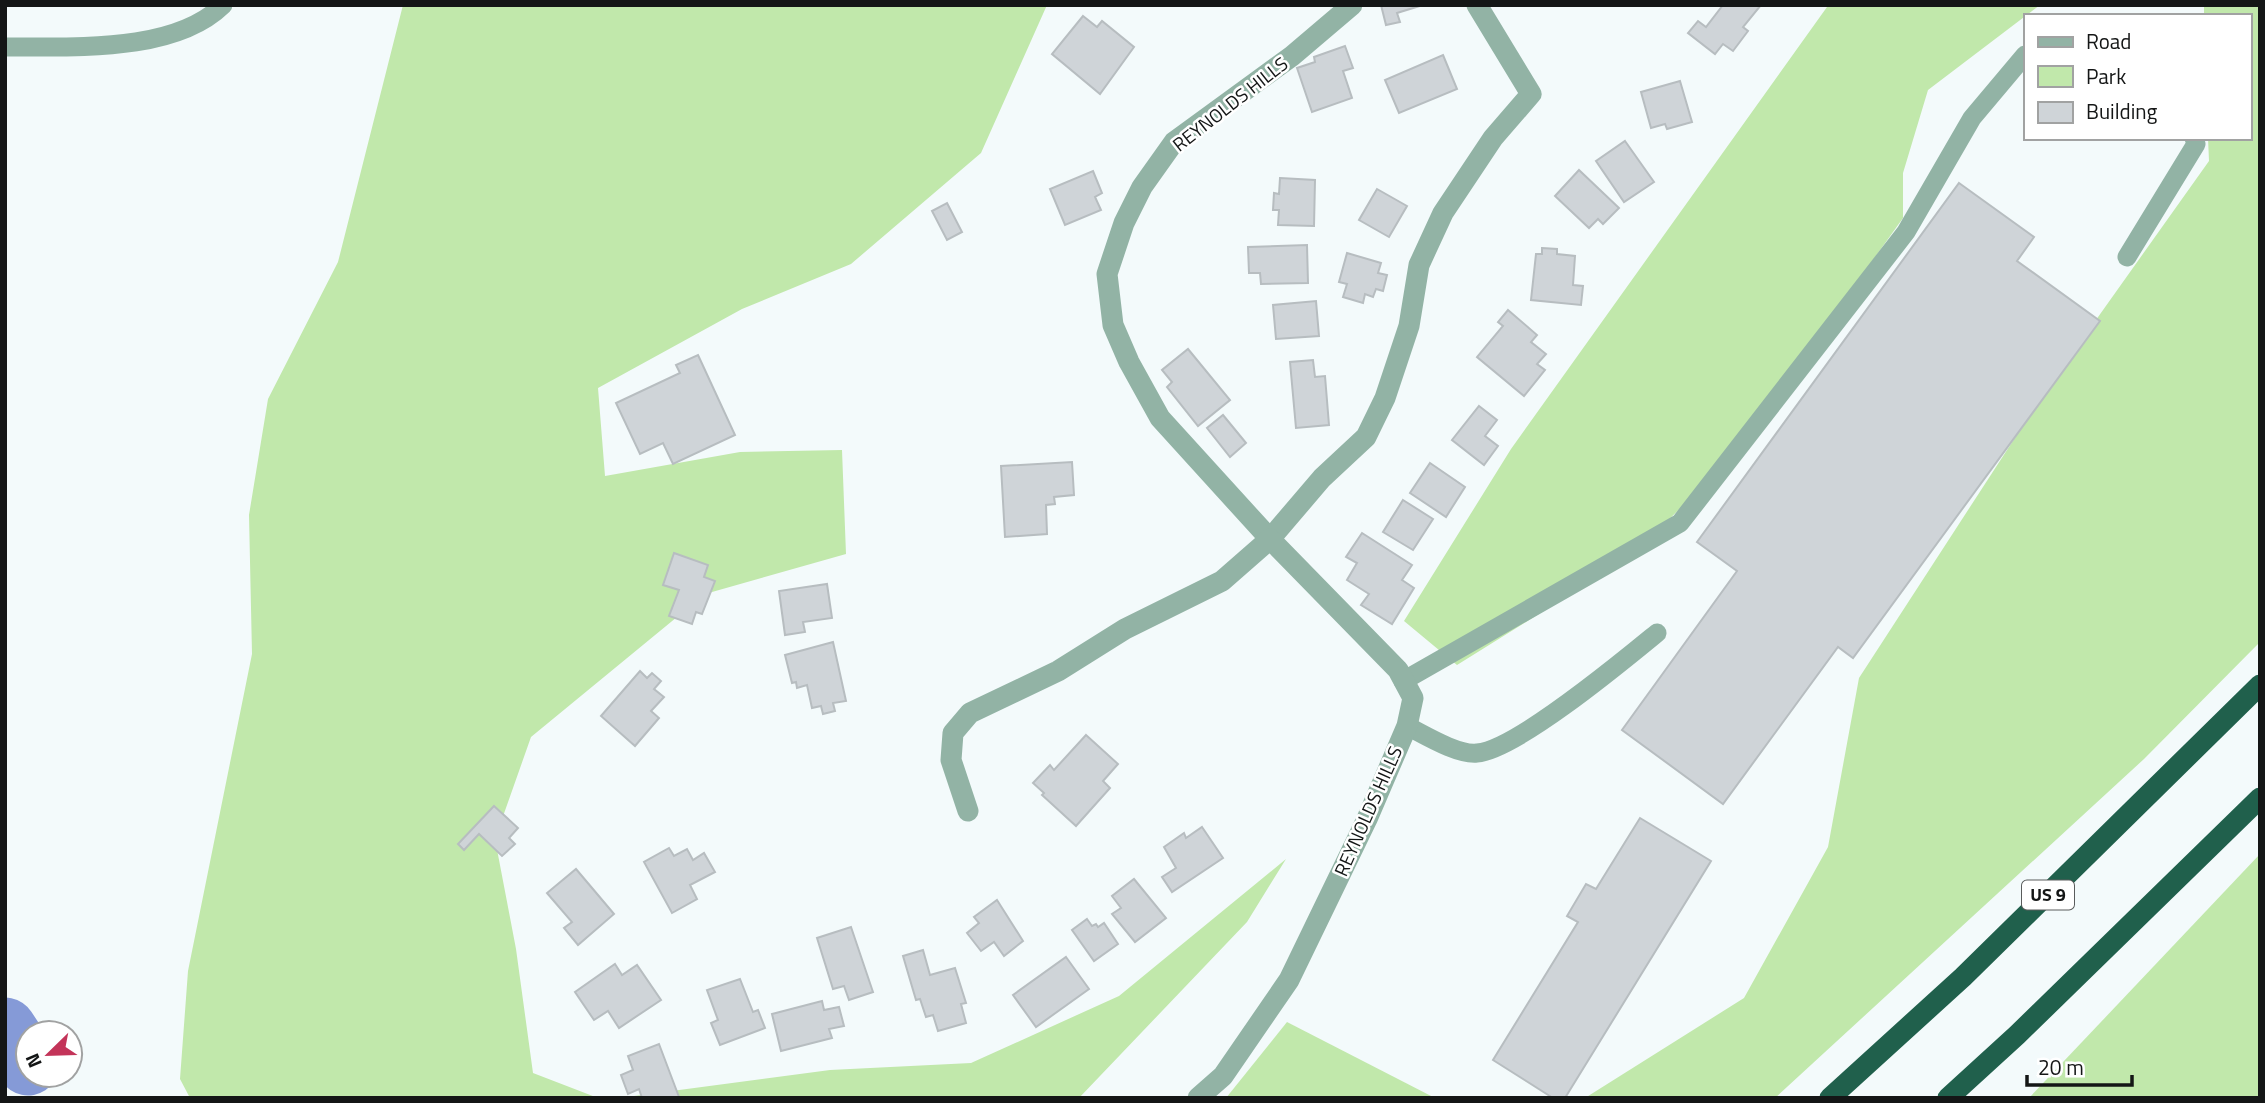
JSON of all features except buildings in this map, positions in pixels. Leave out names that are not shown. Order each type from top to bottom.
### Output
[{"type":"highway","name":"US 9","points":[[1830,1098],[1963,977],[2260,685]]},
{"type":"highway","points":[[1948,1098],[2017,1035],[2260,798]]},
{"type":"street","name":"REYNOLDS HILLS","points":[[1198,1098],[1223,1076],[1289,980],[1407,726],[1413,698],[1398,670],[1269,539],[1160,418],[1129,362],[1113,325],[1107,274],[1124,223],[1142,187],[1174,142],[1292,56],[1352,5]]},
{"type":"street","points":[[968,811],[951,760],[953,733],[970,713],[1058,671],[1125,629],[1222,581],[1269,539],[1322,478],[1366,437],[1385,398],[1409,326],[1419,265],[1443,214],[1493,138],[1531,94],[1477,5]]},
{"type":"lane","points":[[5,47],[107,45],[163,37],[214,14],[223,5]]},
{"type":"lane","points":[[1403,681],[1680,523],[1906,232],[1972,118],[2024,56]]},
{"type":"lane","points":[[2127,257],[2196,144],[2195,140]]},
{"type":"lane","points":[[1407,726],[1445,746],[1477,754],[1508,741],[1584,691],[1657,633]]},
{"type":"green space","points":[[403,5],[1047,5],[981,153],[851,264],[742,309],[598,388],[605,476],[740,452],[842,450],[846,554],[705,594],[531,737],[495,839],[516,949],[533,1073],[598,1098],[190,1098],[180,1079],[188,971],[252,654],[249,515],[268,399],[338,262]]},
{"type":"green space","points":[[2040,5],[2024,14],[2024,17],[1928,90],[1903,173],[1903,218],[1732,457],[1632,556],[1457,665],[1404,621],[1511,449],[1827,7]]},
{"type":"green space","points":[[2204,5],[2260,5],[2260,642],[2144,759],[1775,1098],[1585,1098],[1744,998],[1828,847],[1859,678],[2044,393],[2209,161],[2208,140],[2251,140],[2251,14],[2204,14]]},
{"type":"green space","points":[[2260,854],[2260,1098],[2029,1098]]},
{"type":"green space","points":[[1286,859],[1247,922],[1079,1098],[619,1098],[830,1070],[971,1063],[1119,996]]},
{"type":"green space","points":[[1287,1022],[1435,1098],[1226,1098]]},
{"type":"waterway","points":[[5,1029],[14,1043]]}]
